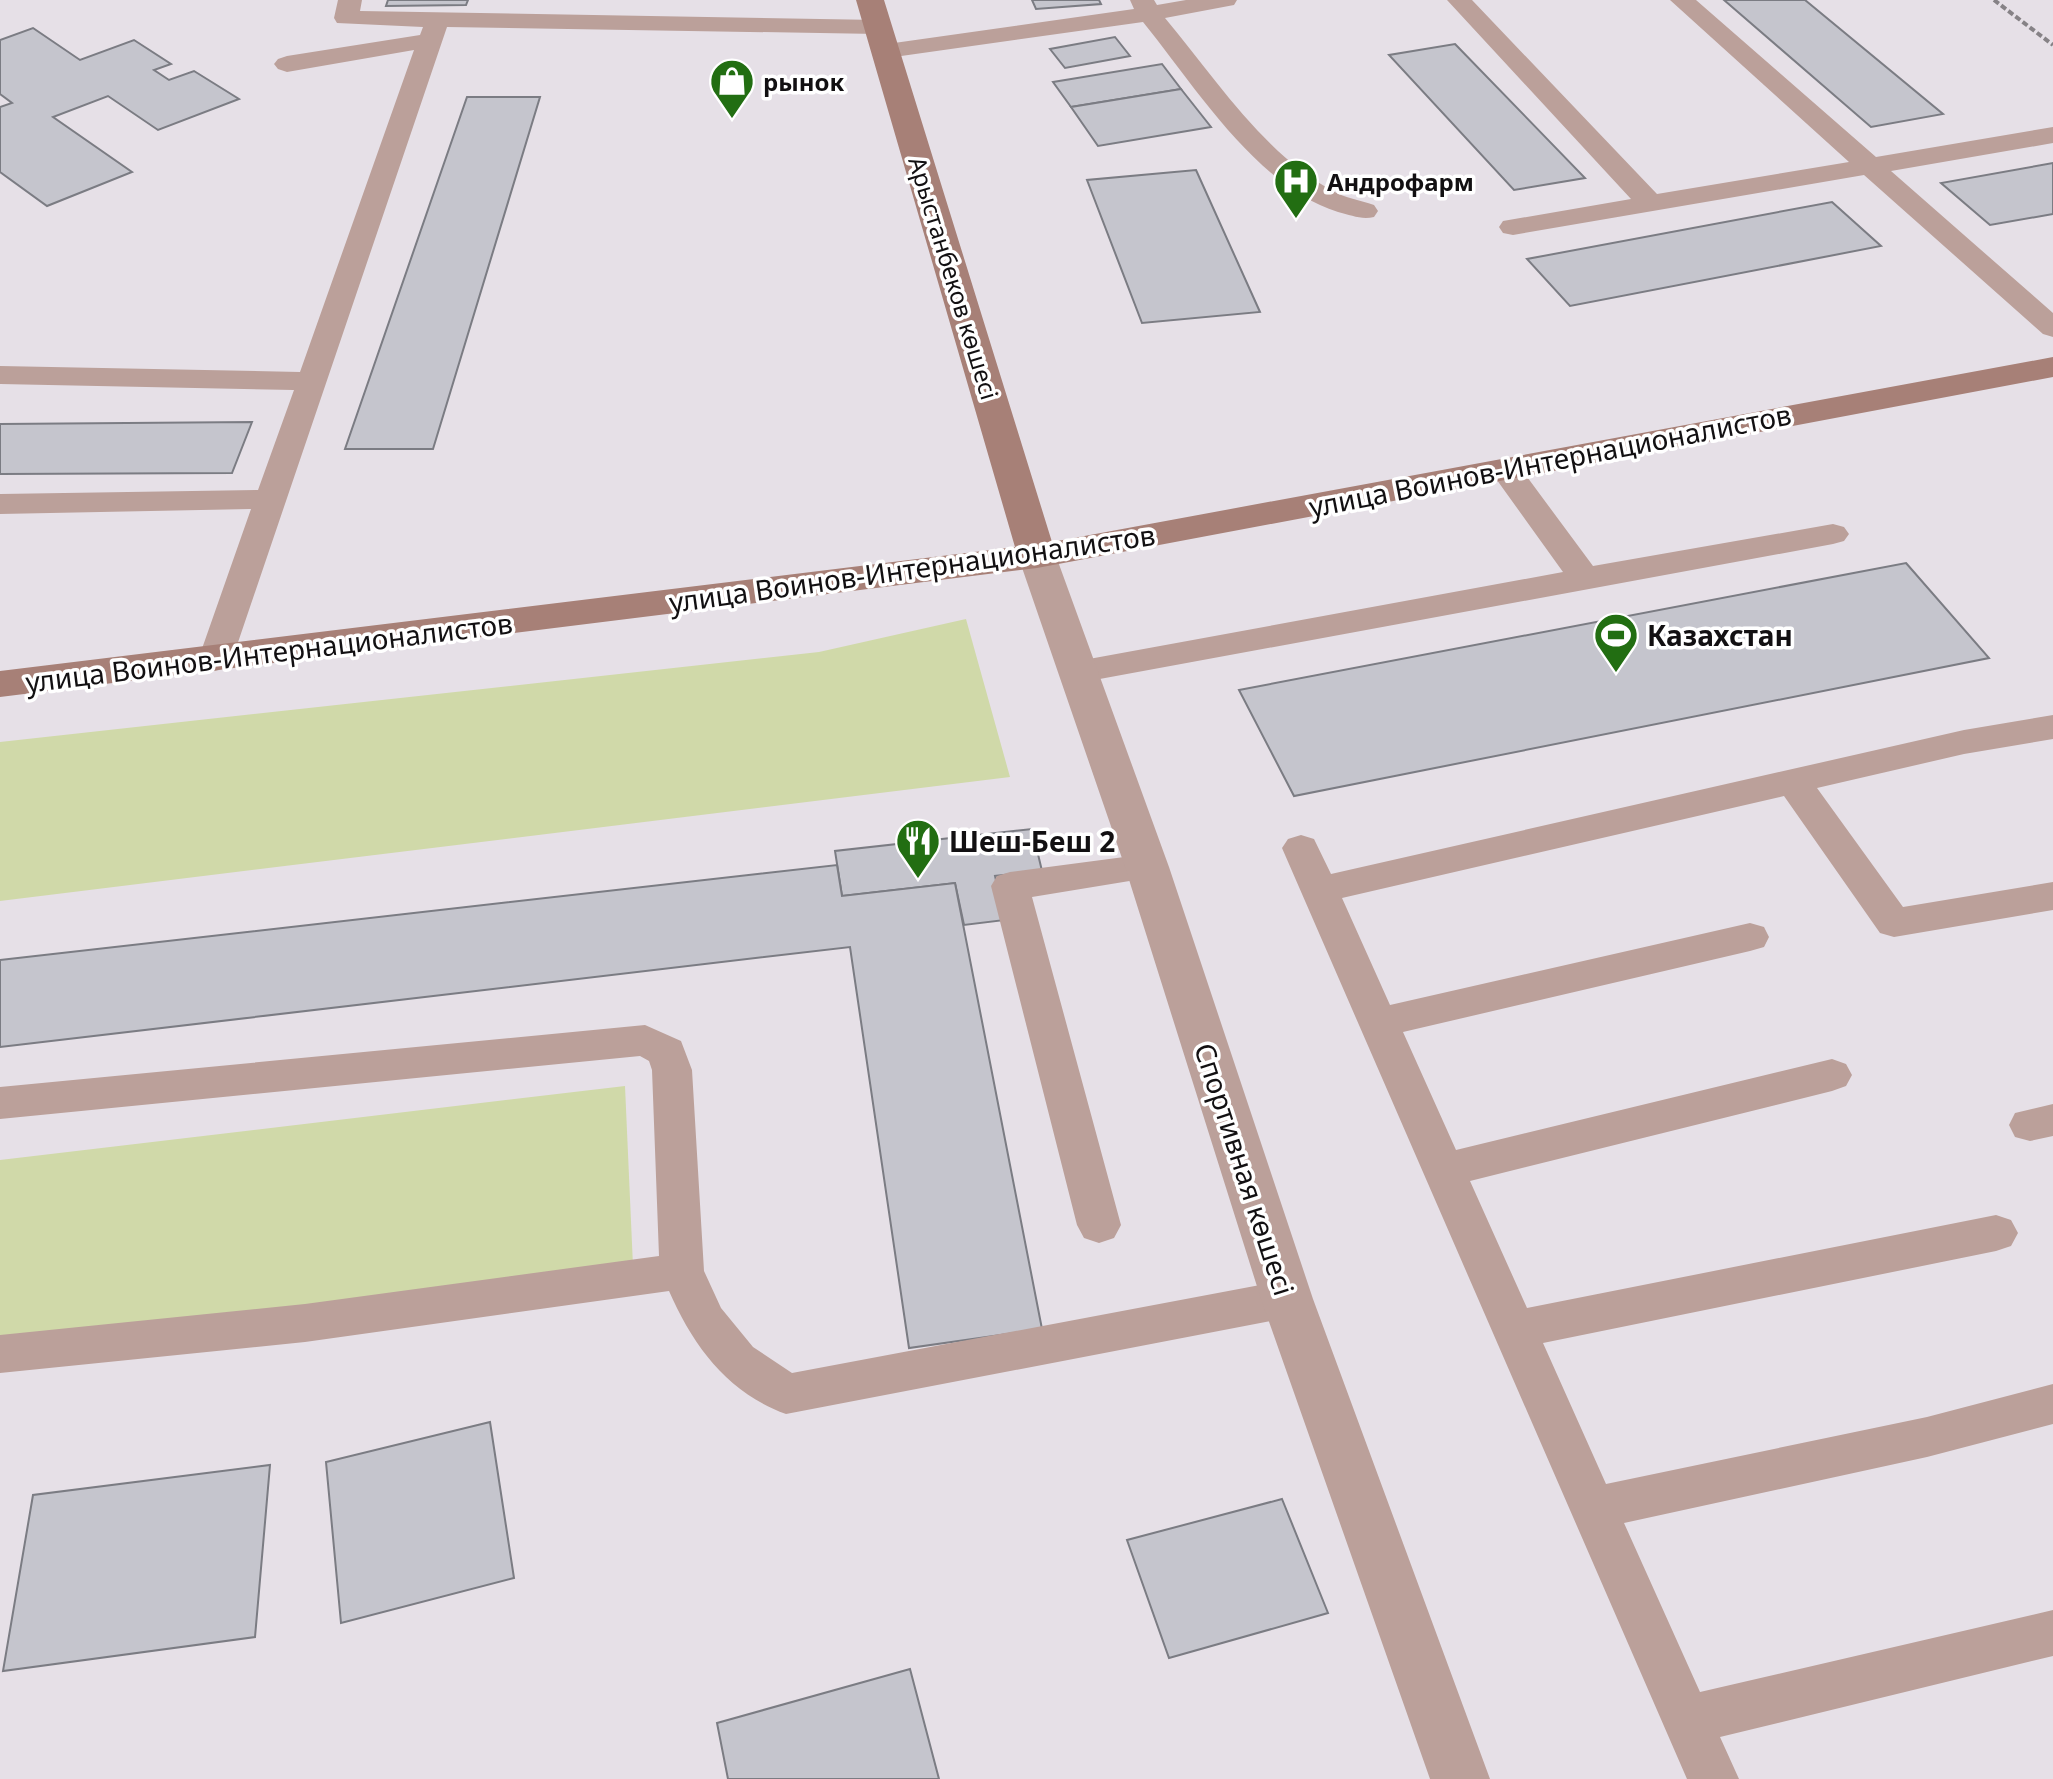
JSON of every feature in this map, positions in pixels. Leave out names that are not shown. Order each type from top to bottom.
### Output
[{"type":"street","name":"Арыстанбеков көшесі","points":[[878,26],[1037,556]]},
{"type":"street","name":"улица Воинов-Интернационалистов","points":[[0,684],[215,660],[1037,556],[2053,367]]},
{"type":"street","name":"Спортивная көшесі","points":[[1037,556],[1147,867],[1287,1299],[1460,1779]]},
{"type":"lane","points":[[350,0],[346,18],[435,29],[878,26],[1225,0]]},
{"type":"lane","points":[[1459,0],[1651,204]]},
{"type":"lane","points":[[1682,0],[2053,328]]},
{"type":"lane","points":[[1146,7],[1258,144],[1302,185],[1324,198],[1364,211]]},
{"type":"lane","points":[[287,64],[435,29]]},
{"type":"lane","points":[[215,660],[435,29]]},
{"type":"lane","points":[[1513,227],[2053,135]]},
{"type":"lane","points":[[0,375],[313,381]]},
{"type":"lane","points":[[1505,469],[1585,578]]},
{"type":"lane","points":[[0,504],[272,499]]},
{"type":"lane","points":[[1078,672],[1833,534]]},
{"type":"lane","points":[[1319,890],[1964,742],[2053,727]]},
{"type":"lane","points":[[1793,781],[1894,923],[2053,896]]},
{"type":"lane","points":[[1301,848],[1713,1779]]},
{"type":"lane","points":[[1099,1225],[1010,886],[1147,867]]},
{"type":"lane","points":[[1378,1023],[1750,937]]},
{"type":"lane","points":[[0,1103],[645,1040],[667,1052],[672,1070],[682,1271],[704,1320],[737,1361],[786,1394],[1287,1299]]},
{"type":"lane","points":[[1444,1170],[1832,1075]]},
{"type":"lane","points":[[1514,1330],[1996,1233]]},
{"type":"lane","points":[[0,1354],[305,1323],[682,1271]]},
{"type":"lane","points":[[1593,1508],[1927,1437],[2053,1404]]},
{"type":"lane","points":[[1687,1720],[2053,1633]]},
{"type":"path","points":[[1994,0],[2053,45]]},
{"type":"green space","points":[[966,619],[1010,777],[0,901],[0,742],[819,652]]},
{"type":"green space","points":[[625,1086],[633,1266],[0,1345],[0,1160]]},
{"type":"building","points":[[388,0],[468,0],[466,5],[386,6]]},
{"type":"building","points":[[1032,0],[1099,0],[1101,4],[1036,9]]},
{"type":"building","points":[[1724,0],[1805,0],[1943,114],[1871,127]]},
{"type":"building","points":[[33,28],[80,60],[134,40],[171,64],[154,70],[169,80],[194,71],[239,99],[158,130],[108,96],[53,117],[132,172],[47,206],[0,172],[0,107],[12,103],[0,94],[0,40]]},
{"type":"building","points":[[1115,37],[1130,56],[1065,68],[1050,49]]},
{"type":"building","points":[[1455,44],[1585,178],[1514,190],[1389,55]]},
{"type":"building","points":[[1162,64],[1181,89],[1071,107],[1053,82]]},
{"type":"building","points":[[1181,89],[1211,127],[1098,146],[1071,107]]},
{"type":"building","points":[[467,97],[540,97],[433,449],[345,449]]},
{"type":"building","points":[[2053,163],[2053,214],[1990,225],[1941,183]]},
{"type":"building","points":[[1196,170],[1260,312],[1142,323],[1087,180]]},
{"type":"building","points":[[1832,202],[1881,246],[1570,306],[1527,259]]},
{"type":"building","points":[[252,422],[232,473],[0,474],[0,424]]},
{"type":"building","name":"Казахстан","points":[[1906,563],[1989,658],[1294,796],[1239,690]]},
{"type":"building","name":"Шеш-Беш 2","points":[[1032,829],[1042,871],[995,876],[1005,920],[964,925],[955,883],[842,896],[835,851]]},
{"type":"building","points":[[837,865],[842,896],[955,883],[1042,1329],[909,1348],[850,947],[0,1047],[0,960]]},
{"type":"building","points":[[490,1422],[514,1578],[341,1623],[326,1462]]},
{"type":"building","points":[[270,1465],[255,1637],[3,1671],[33,1495]]},
{"type":"building","points":[[1282,1499],[1328,1613],[1169,1658],[1127,1540]]},
{"type":"building","points":[[910,1669],[939,1779],[728,1779],[717,1723]]},
{"type":"place","name":"рынок","points":[[732,120]]},
{"type":"place","name":"Андрофарм","points":[[1296,220]]},
{"type":"place","name":"Казахстан","points":[[1616,674]]},
{"type":"place","name":"Шеш-Беш 2","points":[[918,880]]}]
